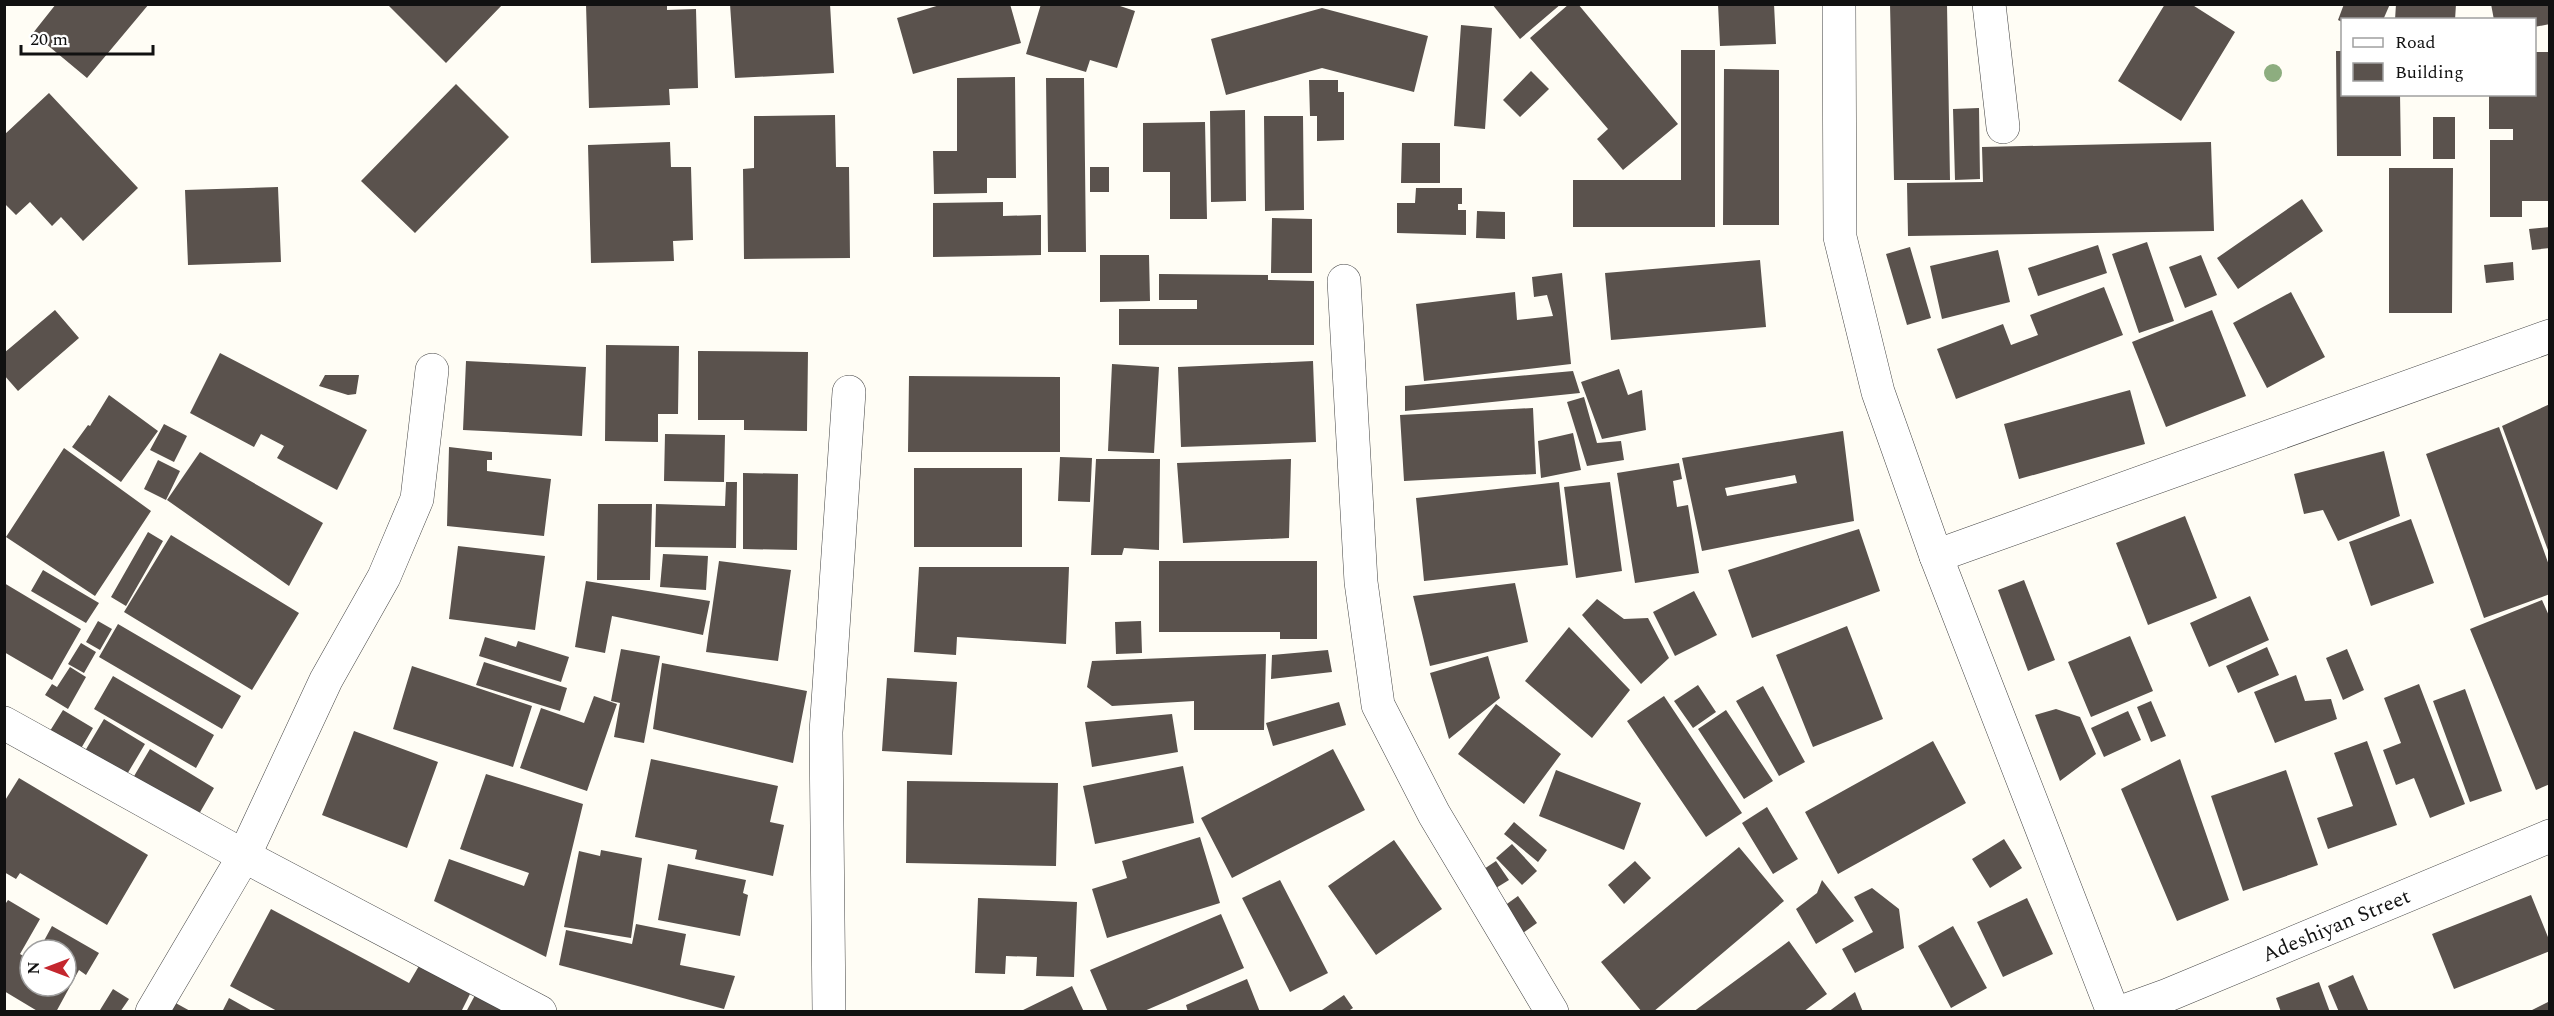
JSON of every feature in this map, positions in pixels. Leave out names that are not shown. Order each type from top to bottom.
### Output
[{"type":"street","points":[[1839,4],[1840,237],[1878,392],[1936,556],[2113,1011]]},
{"type":"street","points":[[1989,4],[2003,127]]},
{"type":"street","points":[[1344,281],[1361,582],[1378,705],[1434,814],[1552,1011]]},
{"type":"street","points":[[1936,556],[2550,336]]},
{"type":"street","points":[[152,1011],[244,856],[326,680],[384,577],[417,499],[432,370]]},
{"type":"street","points":[[829,1011],[826,732],[849,392]]},
{"type":"street","points":[[4,723],[244,856],[540,1011]]},
{"type":"street","name":"Adeshiyan Street","points":[[2121,1011],[2168,995],[2550,836]]},
{"type":"building","points":[[56,4],[149,4],[87,78],[33,33]]},
{"type":"building","points":[[387,4],[503,4],[446,63]]},
{"type":"building","points":[[586,4],[667,4],[667,10],[696,9],[698,88],[669,89],[670,105],[589,108]]},
{"type":"building","points":[[730,4],[830,4],[834,73],[735,78]]},
{"type":"building","points":[[943,4],[1010,4],[1021,43],[913,74],[897,18]]},
{"type":"building","points":[[1041,4],[1114,4],[1135,11],[1117,68],[1090,60],[1086,72],[1026,54]]},
{"type":"building","points":[[1492,4],[1561,4],[1520,39]]},
{"type":"building","points":[[1569,4],[1578,4],[1678,124],[1623,170],[1597,139],[1608,129],[1530,38]]},
{"type":"building","points":[[1718,4],[1774,4],[1776,44],[1720,46]]},
{"type":"building","points":[[1890,4],[1947,4],[1950,180],[1894,180]]},
{"type":"building","points":[[2165,4],[2191,4],[2235,32],[2181,121],[2118,81]]},
{"type":"building","points":[[2344,4],[2390,4],[2384,18],[2341,18],[2341,22],[2338,20]]},
{"type":"building","points":[[2396,4],[2456,4],[2455,18],[2395,18]]},
{"type":"building","points":[[2491,4],[2550,4],[2550,24],[2536,27],[2536,18],[2494,18]]},
{"type":"building","points":[[1322,8],[1428,36],[1414,92],[1322,68],[1226,95],[1211,39]]},
{"type":"building","points":[[1461,25],[1492,28],[1485,129],[1454,126]]},
{"type":"building","points":[[1681,50],[1715,50],[1715,227],[1573,227],[1573,180],[1681,180]]},
{"type":"building","points":[[2336,51],[2341,51],[2341,96],[2400,96],[2401,156],[2337,156]]},
{"type":"building","points":[[2536,52],[2550,52],[2550,201],[2522,201],[2522,217],[2490,217],[2490,140],[2513,140],[2513,129],[2489,129],[2489,96],[2536,96]]},
{"type":"building","points":[[1724,69],[1779,70],[1779,225],[1723,225]]},
{"type":"building","points":[[1531,71],[1549,89],[1520,117],[1503,100]]},
{"type":"building","points":[[1015,77],[1016,178],[987,178],[987,193],[934,194],[933,151],[957,151],[957,78]]},
{"type":"building","points":[[1046,78],[1084,78],[1086,252],[1048,252]]},
{"type":"building","points":[[1309,80],[1338,80],[1338,92],[1344,92],[1344,140],[1317,141],[1317,116],[1310,116]]},
{"type":"building","points":[[456,84],[509,137],[415,233],[361,181]]},
{"type":"building","points":[[49,93],[138,188],[83,241],[61,217],[52,226],[30,202],[16,215],[4,203],[4,135]]},
{"type":"building","points":[[1979,108],[1980,179],[1955,180],[1953,109]]},
{"type":"building","points":[[1245,110],[1246,201],[1211,202],[1210,111]]},
{"type":"building","points":[[835,115],[836,167],[849,167],[850,258],[744,259],[743,169],[754,168],[754,116]]},
{"type":"building","points":[[1264,116],[1303,116],[1304,210],[1265,211]]},
{"type":"building","points":[[2433,117],[2455,117],[2455,159],[2433,159]]},
{"type":"building","points":[[1205,122],[1207,219],[1170,219],[1170,172],[1143,172],[1143,123]]},
{"type":"building","points":[[670,142],[671,167],[691,167],[693,240],[673,241],[674,261],[591,263],[588,145]]},
{"type":"building","points":[[2211,142],[2214,231],[1908,236],[1907,183],[1983,182],[1982,147]]},
{"type":"building","points":[[1402,143],[1440,143],[1440,183],[1401,183]]},
{"type":"building","points":[[1090,167],[1109,167],[1109,192],[1090,192]]},
{"type":"building","points":[[2389,168],[2453,168],[2452,313],[2389,313]]},
{"type":"building","points":[[278,187],[281,262],[188,265],[185,190]]},
{"type":"building","points":[[1416,188],[1462,188],[1462,204],[1458,204],[1458,210],[1466,210],[1466,235],[1397,233],[1397,203],[1415,203]]},
{"type":"building","points":[[2302,199],[2323,231],[2238,289],[2217,258]]},
{"type":"building","points":[[1003,202],[1003,216],[1041,215],[1041,255],[933,257],[933,203]]},
{"type":"building","points":[[1477,211],[1505,212],[1505,239],[1476,238]]},
{"type":"building","points":[[1272,218],[1312,219],[1312,273],[1271,273]]},
{"type":"building","points":[[2550,227],[2550,248],[2532,250],[2529,229]]},
{"type":"building","points":[[2147,242],[2174,321],[2139,333],[2112,254]]},
{"type":"building","points":[[2098,245],[2107,273],[2038,296],[2028,268]]},
{"type":"building","points":[[1910,247],[1931,318],[1907,325],[1886,254]]},
{"type":"building","points":[[1998,250],[2010,302],[1942,319],[1930,266]]},
{"type":"building","points":[[1100,255],[1149,255],[1150,301],[1100,302]]},
{"type":"building","points":[[2201,255],[2217,295],[2185,308],[2169,267]]},
{"type":"building","points":[[1760,260],[1766,327],[1611,340],[1605,273]]},
{"type":"building","points":[[2513,262],[2514,280],[2486,283],[2484,265]]},
{"type":"building","points":[[1562,273],[1571,364],[1424,381],[1416,304],[1515,292],[1517,320],[1553,316],[1547,295],[1534,297],[1532,277]]},
{"type":"building","points":[[1159,274],[1268,275],[1268,280],[1314,281],[1314,345],[1119,345],[1119,309],[1197,309],[1197,300],[1159,300]]},
{"type":"building","points":[[2104,287],[2123,335],[1956,399],[1937,349],[2003,324],[2011,345],[2038,335],[2030,315]]},
{"type":"building","points":[[2291,292],[2325,357],[2267,388],[2233,323]]},
{"type":"building","points":[[55,310],[79,338],[18,391],[4,375],[4,353]]},
{"type":"building","points":[[2212,310],[2246,396],[2166,427],[2132,342]]},
{"type":"building","points":[[606,345],[679,346],[678,414],[658,414],[658,442],[605,441]]},
{"type":"building","points":[[698,351],[808,352],[807,431],[744,430],[744,420],[698,420]]},
{"type":"building","points":[[220,353],[367,430],[337,490],[277,458],[284,446],[261,434],[254,447],[190,413]]},
{"type":"building","points":[[466,361],[586,367],[582,436],[463,430]]},
{"type":"building","points":[[1313,361],[1316,442],[1181,447],[1178,367]]},
{"type":"building","points":[[1112,364],[1159,367],[1154,453],[1108,451]]},
{"type":"building","points":[[1619,369],[1628,395],[1642,390],[1646,430],[1602,439],[1581,382]]},
{"type":"building","points":[[1573,371],[1580,393],[1405,411],[1405,386]]},
{"type":"building","points":[[325,375],[359,375],[356,394],[348,395],[319,386]]},
{"type":"building","points":[[909,376],[1060,377],[1060,452],[908,452]]},
{"type":"building","points":[[2130,390],[2145,444],[2019,479],[2004,424]]},
{"type":"building","points":[[109,395],[158,431],[121,482],[72,447],[88,425],[90,426]]},
{"type":"building","points":[[1584,397],[1597,443],[1621,441],[1624,460],[1587,466],[1567,402]]},
{"type":"building","points":[[2550,404],[2550,553],[2549,553],[2502,426]]},
{"type":"building","points":[[1533,408],[1536,474],[1404,481],[1400,415]]},
{"type":"building","points":[[164,424],[187,436],[174,462],[150,450]]},
{"type":"building","points":[[2499,427],[2550,568],[2550,594],[2484,618],[2426,454]]},
{"type":"building","points":[[1843,431],[1854,521],[1702,551],[1682,458]],"holes":[[[1795,475],[1797,483],[1727,496],[1725,488]]]},
{"type":"building","points":[[1573,433],[1581,470],[1541,478],[1538,441]]},
{"type":"building","points":[[665,434],[725,435],[724,482],[664,481]]},
{"type":"building","points":[[449,447],[492,452],[492,460],[487,460],[487,471],[551,479],[544,536],[447,526]]},
{"type":"building","points":[[64,448],[151,511],[95,596],[6,537]]},
{"type":"building","points":[[2384,451],[2400,516],[2338,541],[2323,510],[2304,514],[2294,474]]},
{"type":"building","points":[[200,452],[323,523],[289,586],[167,500]]},
{"type":"building","points":[[1060,457],[1092,458],[1090,502],[1058,501]]},
{"type":"building","points":[[1096,459],[1160,459],[1159,550],[1124,548],[1122,555],[1091,555]]},
{"type":"building","points":[[1291,459],[1289,538],[1183,543],[1177,463]]},
{"type":"building","points":[[158,460],[180,471],[166,500],[144,489]]},
{"type":"building","points":[[1679,463],[1682,479],[1673,481],[1677,507],[1688,505],[1699,573],[1635,583],[1617,473]]},
{"type":"building","points":[[914,468],[1022,468],[1022,547],[914,547]]},
{"type":"building","points":[[743,473],[798,474],[797,550],[743,549]]},
{"type":"building","points":[[726,482],[737,482],[736,548],[655,547],[656,504],[725,506]]},
{"type":"building","points":[[1559,482],[1568,565],[1424,581],[1416,498]]},
{"type":"building","points":[[1610,482],[1622,571],[1576,578],[1564,487]]},
{"type":"building","points":[[598,504],[652,504],[650,580],[597,580]]},
{"type":"building","points":[[2185,516],[2217,598],[2148,625],[2116,543]]},
{"type":"building","points":[[2411,519],[2434,583],[2371,606],[2349,542]]},
{"type":"building","points":[[1859,529],[1880,591],[1752,638],[1728,570]]},
{"type":"building","points":[[148,532],[163,541],[126,606],[111,597]]},
{"type":"building","points":[[171,535],[299,613],[252,690],[124,612]]},
{"type":"building","points":[[458,546],[545,556],[535,630],[449,619]]},
{"type":"building","points":[[663,554],[708,556],[706,590],[660,587]]},
{"type":"building","points":[[719,561],[791,570],[778,661],[706,652]]},
{"type":"building","points":[[1159,561],[1317,561],[1317,639],[1280,639],[1280,632],[1159,632]]},
{"type":"building","points":[[919,567],[1069,567],[1066,644],[957,637],[956,655],[914,652]]},
{"type":"building","points":[[43,570],[99,603],[86,623],[31,591]]},
{"type":"building","points":[[2024,580],[2055,660],[2028,671],[1998,590]]},
{"type":"building","points":[[586,581],[710,601],[703,635],[612,616],[605,653],[575,647]]},
{"type":"building","points":[[4,583],[81,629],[52,680],[4,652]]},
{"type":"building","points":[[1515,583],[1528,642],[1430,666],[1413,596]]},
{"type":"building","points":[[1694,591],[1717,635],[1675,656],[1653,612]]},
{"type":"building","points":[[2250,596],[2269,640],[2209,667],[2190,623]]},
{"type":"building","points":[[1597,599],[1624,619],[1648,618],[1669,658],[1641,684],[1582,615]]},
{"type":"building","points":[[2542,600],[2550,618],[2550,784],[2536,790],[2470,629]]},
{"type":"building","points":[[98,621],[112,629],[100,650],[86,642]]},
{"type":"building","points":[[1141,621],[1142,653],[1116,654],[1115,622]]},
{"type":"building","points":[[118,624],[241,696],[222,729],[99,657]]},
{"type":"building","points":[[1847,626],[1883,719],[1813,747],[1776,655]]},
{"type":"building","points":[[1569,627],[1630,690],[1592,738],[1525,681]]},
{"type":"building","points":[[2130,636],[2153,691],[2091,717],[2068,662]]},
{"type":"building","points":[[485,637],[516,647],[518,641],[569,657],[561,682],[479,656]]},
{"type":"building","points":[[81,643],[96,652],[84,673],[68,664]]},
{"type":"building","points":[[2267,647],[2279,675],[2238,693],[2226,666]]},
{"type":"building","points":[[621,649],[660,656],[644,743],[614,737],[620,703],[611,701]]},
{"type":"building","points":[[2347,649],[2364,690],[2343,700],[2326,658]]},
{"type":"building","points":[[1328,650],[1332,672],[1271,679],[1272,655]]},
{"type":"building","points":[[1266,654],[1264,730],[1194,730],[1194,701],[1112,706],[1087,687],[1092,661]]},
{"type":"building","points":[[1488,656],[1500,698],[1449,739],[1430,673]]},
{"type":"building","points":[[484,662],[567,688],[560,711],[476,685]]},
{"type":"building","points":[[662,663],[807,691],[793,763],[653,729]]},
{"type":"building","points":[[412,666],[532,706],[513,767],[393,729]]},
{"type":"building","points":[[70,667],[86,677],[68,709],[45,695],[52,684],[57,687]]},
{"type":"building","points":[[2296,675],[2305,701],[2331,699],[2337,719],[2275,743],[2254,692]]},
{"type":"building","points":[[113,676],[214,735],[196,768],[94,709]]},
{"type":"building","points":[[887,678],[957,682],[952,755],[882,751]]},
{"type":"building","points":[[2419,684],[2465,804],[2430,818],[2414,778],[2396,785],[2383,750],[2401,743],[2384,698]]},
{"type":"building","points":[[1698,685],[1716,712],[1693,728],[1674,701]]},
{"type":"building","points":[[1763,686],[1805,762],[1779,776],[1736,701]]},
{"type":"building","points":[[2465,689],[2502,791],[2470,802],[2433,701]]},
{"type":"building","points":[[594,696],[617,704],[587,791],[520,768],[541,708],[584,723]]},
{"type":"building","points":[[1664,696],[1742,813],[1706,837],[1627,721]]},
{"type":"building","points":[[2151,701],[2166,736],[2151,742],[2137,707]]},
{"type":"building","points":[[1339,702],[1346,725],[1273,746],[1266,723]]},
{"type":"building","points":[[1496,704],[1561,754],[1524,804],[1458,754]]},
{"type":"building","points":[[2056,709],[2080,717],[2096,754],[2060,781],[2035,715]]},
{"type":"building","points":[[63,710],[93,728],[76,757],[45,739]]},
{"type":"building","points":[[1726,710],[1773,781],[1744,799],[1698,729]]},
{"type":"building","points":[[2128,711],[2141,740],[2104,757],[2091,728]]},
{"type":"building","points":[[1172,714],[1178,752],[1092,767],[1085,722]]},
{"type":"building","points":[[104,719],[145,744],[126,776],[85,751]]},
{"type":"building","points":[[354,731],[438,762],[407,848],[322,815]]},
{"type":"building","points":[[1933,741],[1966,803],[1838,874],[1805,812]]},
{"type":"building","points":[[2367,741],[2397,825],[2328,849],[2317,818],[2353,806],[2334,753]]},
{"type":"building","points":[[150,749],[214,788],[195,821],[130,783]]},
{"type":"building","points":[[1333,749],[1365,810],[1232,878],[1201,818]]},
{"type":"building","points":[[651,759],[778,786],[770,822],[784,825],[773,876],[695,859],[697,850],[635,837]]},
{"type":"building","points":[[2180,759],[2229,900],[2177,921],[2121,789]]},
{"type":"building","points":[[1183,766],[1194,823],[1095,844],[1083,786]]},
{"type":"building","points":[[1556,770],[1641,803],[1624,850],[1539,816]]},
{"type":"building","points":[[2286,770],[2318,865],[2243,891],[2211,796]]},
{"type":"building","points":[[486,774],[583,804],[546,957],[434,901],[449,859],[524,886],[529,873],[460,849]]},
{"type":"building","points":[[19,778],[148,855],[107,925],[20,873],[16,879],[4,872],[4,802]]},
{"type":"building","points":[[907,781],[1058,783],[1056,866],[906,863]]},
{"type":"building","points":[[1767,807],[1798,859],[1773,874],[1742,823]]},
{"type":"building","points":[[1514,822],[1547,850],[1538,862],[1504,834]]},
{"type":"building","points":[[1200,837],[1220,903],[1107,938],[1092,889],[1127,878],[1122,861]]},
{"type":"building","points":[[2004,839],[2022,868],[1990,888],[1972,859]]},
{"type":"building","points":[[1394,840],[1442,909],[1376,955],[1328,886]]},
{"type":"building","points":[[1512,844],[1537,871],[1522,885],[1496,858]]},
{"type":"building","points":[[1739,847],[1784,901],[1653,1012],[1642,1012],[1601,962]]},
{"type":"building","points":[[601,850],[642,858],[631,938],[564,927],[579,851],[600,856]]},
{"type":"building","points":[[1496,861],[1509,880],[1496,888],[1484,869]]},
{"type":"building","points":[[1635,861],[1651,878],[1624,904],[1608,885]]},
{"type":"building","points":[[668,864],[746,880],[743,893],[748,895],[740,936],[658,920]]},
{"type":"building","points":[[1280,880],[1328,973],[1290,992],[1242,898]]},
{"type":"building","points":[[1822,880],[1854,921],[1816,944],[1796,909],[1817,893]]},
{"type":"building","points":[[1872,888],[1899,909],[1904,948],[1855,973],[1842,949],[1873,932],[1854,897]]},
{"type":"building","points":[[2531,895],[2550,942],[2550,951],[2454,989],[2432,934]]},
{"type":"building","points":[[1518,896],[1537,923],[1523,933],[1504,906]]},
{"type":"building","points":[[978,898],[1077,902],[1074,977],[1036,976],[1037,957],[1006,956],[1005,974],[975,973]]},
{"type":"building","points":[[2027,898],[2053,954],[2003,977],[1977,922]]},
{"type":"building","points":[[8,900],[40,919],[29,938],[18,938],[18,998],[64,998],[56,1012],[39,1012],[4,991],[4,906]]},
{"type":"building","points":[[271,909],[409,983],[423,959],[474,986],[461,1012],[279,1012],[230,986]]},
{"type":"building","points":[[1221,914],[1244,968],[1142,1012],[1108,1012],[1090,970]]},
{"type":"building","points":[[636,924],[686,934],[680,965],[735,976],[724,1009],[559,965],[566,930],[632,944]]},
{"type":"building","points":[[52,926],[73,938],[46,938]]},
{"type":"building","points":[[1953,926],[1987,988],[1951,1008],[1918,946]]},
{"type":"building","points":[[78,941],[99,953],[86,975],[79,970],[78,972]]},
{"type":"building","points":[[1789,941],[1827,994],[1803,1012],[1693,1012]]},
{"type":"building","points":[[2353,975],[2369,1012],[2339,1012],[2328,986]]},
{"type":"building","points":[[1247,979],[1260,1012],[1188,1012],[1186,1005]]},
{"type":"building","points":[[2319,982],[2330,1012],[2281,1012],[2276,998]]},
{"type":"building","points":[[481,984],[530,1012],[466,1012]]},
{"type":"building","points":[[1072,986],[1084,1012],[1019,1012]]},
{"type":"building","points":[[113,989],[129,999],[120,1012],[101,1012],[100,1010]]},
{"type":"building","points":[[1855,992],[1863,1012],[1828,1012]]},
{"type":"building","points":[[1344,995],[1353,1008],[1347,1012],[1319,1012]]},
{"type":"building","points":[[229,998],[254,1012],[222,1012]]},
{"type":"building","points":[[172,1001],[192,1012],[167,1012]]},
{"type":"building","points":[[2550,1001],[2550,1012],[2528,1012]]}]
